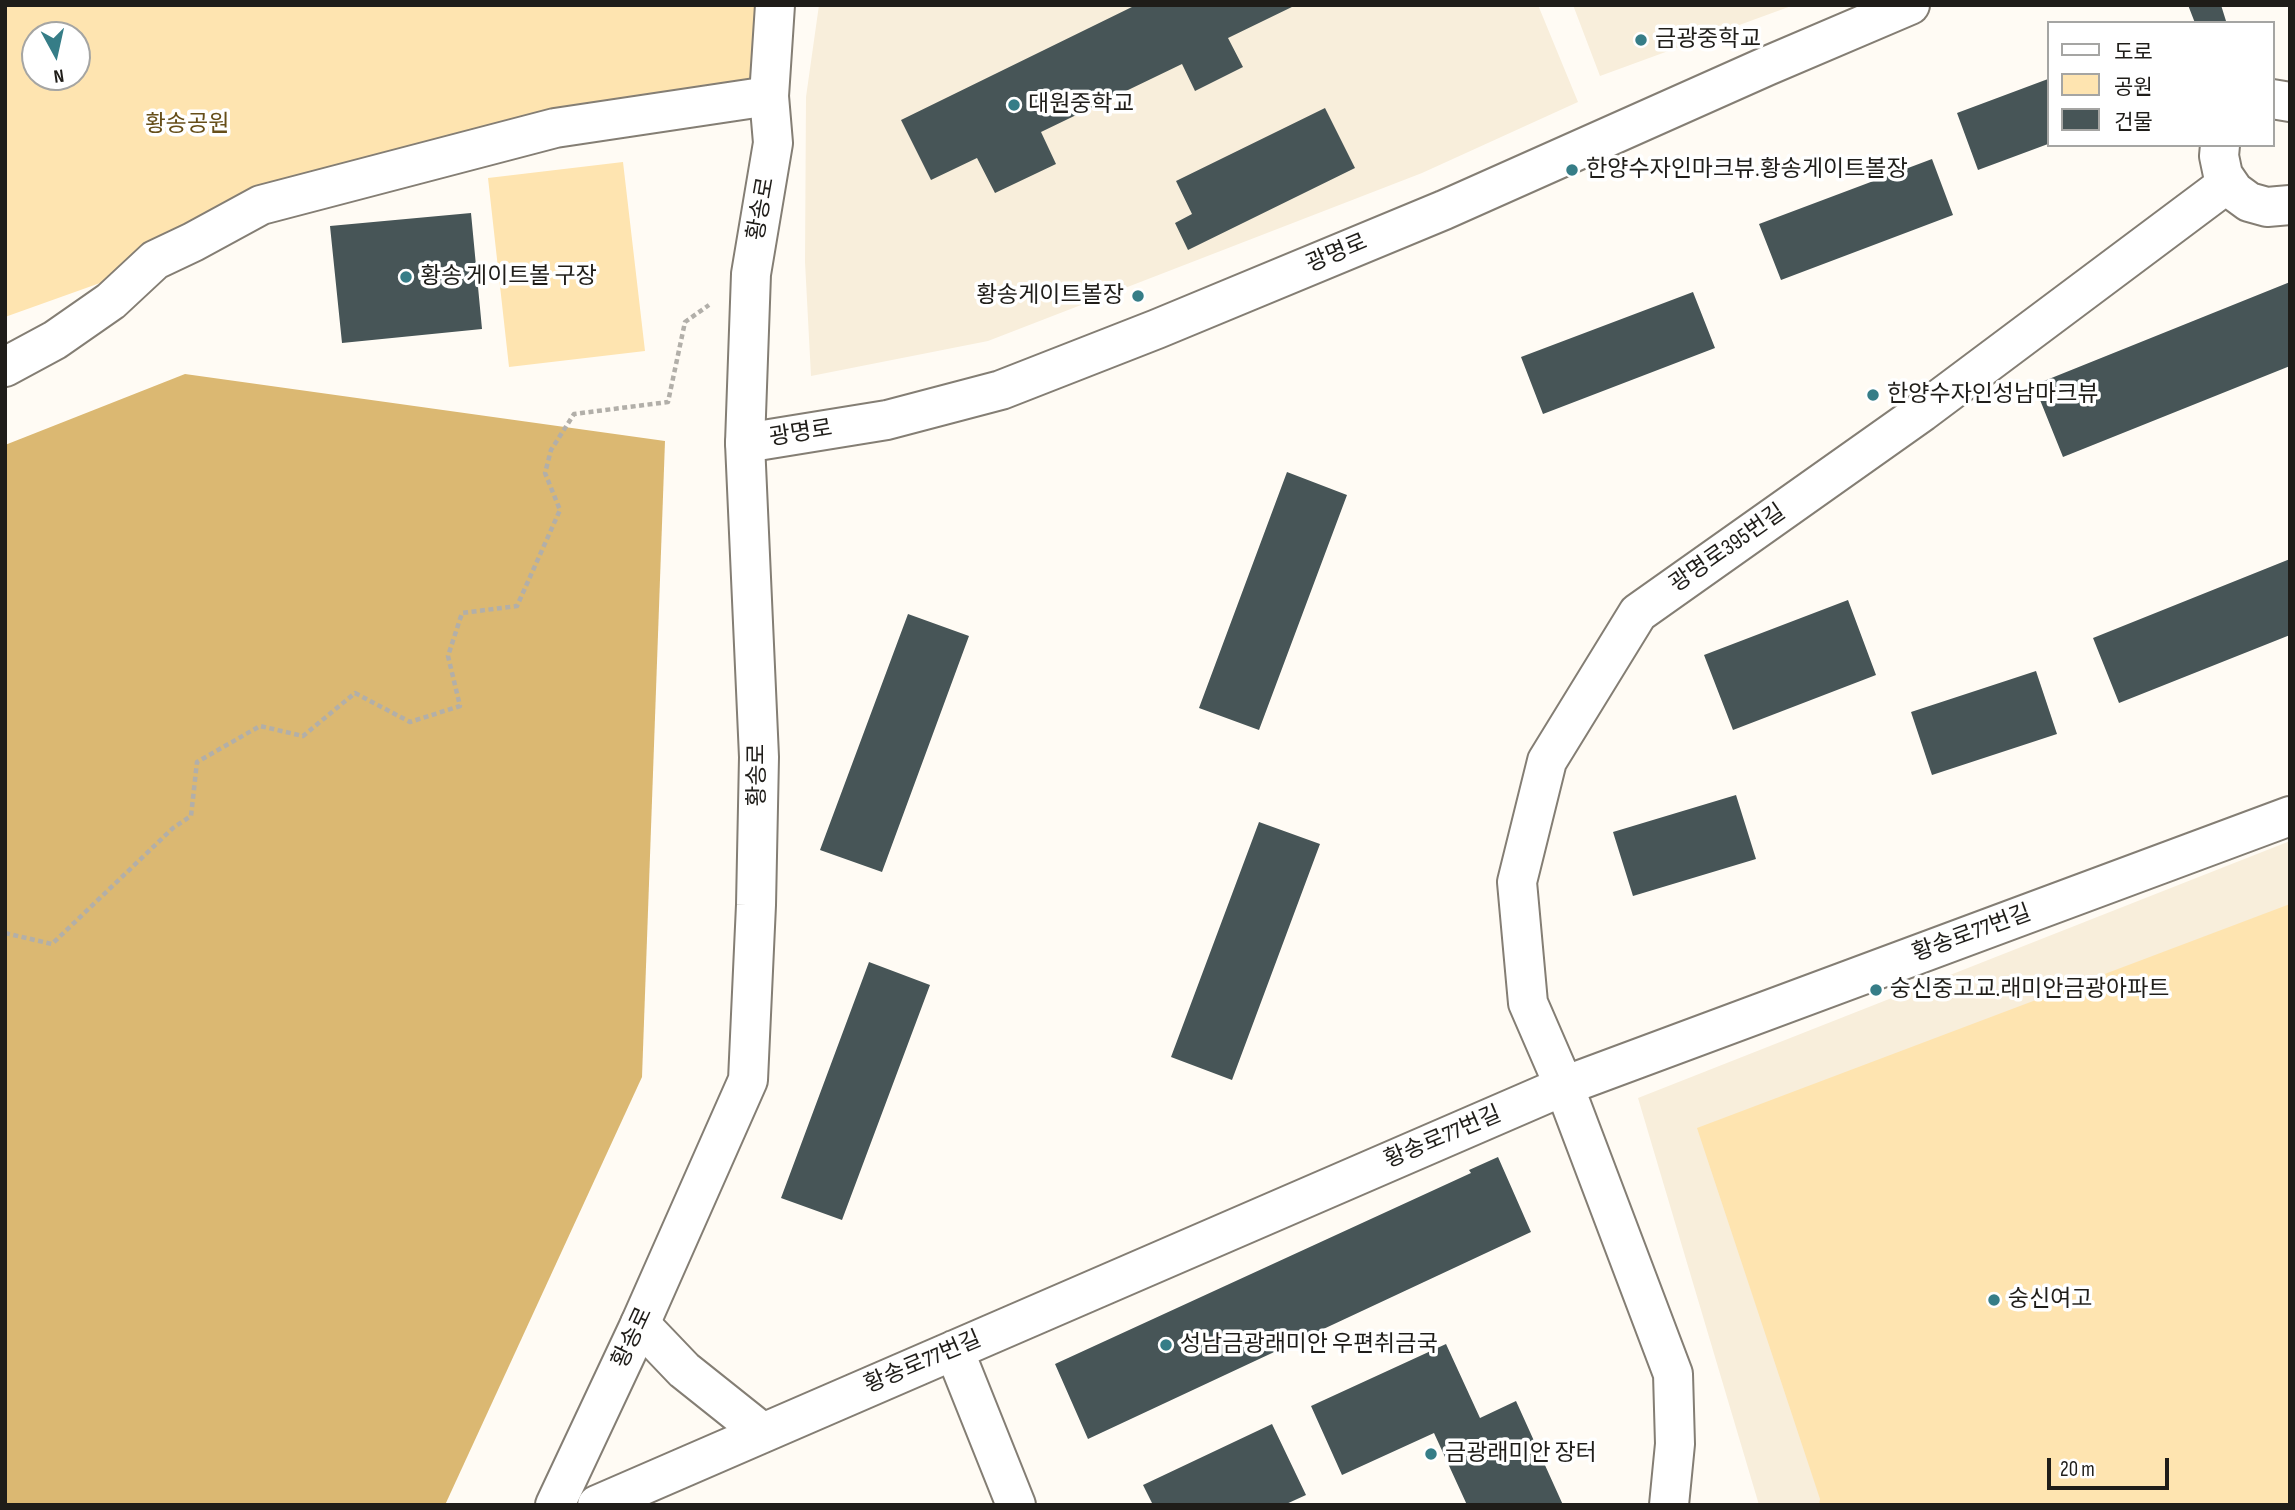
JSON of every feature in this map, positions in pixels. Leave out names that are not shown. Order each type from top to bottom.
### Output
[{"type":"street","name":"황송로","points":[[555,1505],[640,1324],[748,1080],[759,757],[745,443],[751,274],[773,143],[769,96],[775,5]]},
{"type":"street","name":"광명로","points":[[745,443],[887,420],[1001,390],[1157,329],[1444,209],[1910,5]]},
{"type":"street","points":[[5,367],[55,340],[111,301],[155,260],[193,243],[261,205],[555,128],[769,96]]},
{"type":"street","points":[[2220,147],[2223,175],[2234,191],[2249,202],[2289,209]]},
{"type":"street","name":"광명로395번길","points":[[1669,1505],[1675,1444],[1673,1374],[1564,1086],[1528,1003],[1517,881],[1547,761],[1638,613],[1922,412],[2228,183]]},
{"type":"street","name":"황송로77번길","points":[[597,1505],[1564,1086],[2290,816]]},
{"type":"street","points":[[640,1324],[684,1370],[763,1433]]},
{"type":"street","points":[[954,1350],[1016,1505]]},
{"type":"path","points":[[5,933],[52,944],[173,828],[191,816],[197,762],[260,726],[303,736],[355,693],[410,722],[460,706],[448,656],[462,613],[517,606],[560,510],[545,473],[551,450],[573,414],[668,402],[685,322],[751,274]]},
{"type":"shaded area","name":"대원중학교","points":[[819,5],[1538,5],[1578,102],[1422,173],[988,341],[811,376],[805,262],[806,97]]},
{"type":"shaded area","name":"금광중학교","points":[[1573,5],[1794,5],[1600,76]]},
{"type":"shaded area","points":[[185,374],[665,441],[642,1077],[445,1505],[5,1505],[5,445]]},
{"type":"shaded area","name":"숭신여고","points":[[2290,841],[2290,1505],[1759,1505],[1638,1098]]},
{"type":"green space","name":"황송공원","points":[[5,5],[770,5],[769,96],[307,209],[5,317]]},
{"type":"green space","points":[[623,162],[645,351],[509,367],[488,178]]},
{"type":"green space","name":"숭신여고","points":[[2290,904],[2290,1505],[1819,1505],[1820,1499],[1697,1128]]},
{"type":"building","name":"대원중학교","points":[[1136,5],[1296,5],[1228,38],[1243,67],[1195,91],[1182,64],[1041,132],[1056,164],[995,193],[977,158],[931,180],[901,120]]},
{"type":"building","points":[[2188,5],[2221,5],[2226,21],[2194,21]]},
{"type":"building","points":[[2046,80],[2046,145],[1978,170],[1957,113]]},
{"type":"building","points":[[1325,108],[1355,168],[1188,250],[1175,223],[1192,214],[1176,181]]},
{"type":"building","points":[[1932,159],[1953,215],[1781,280],[1759,224]]},
{"type":"building","name":"황송 게이트볼 구장","points":[[471,213],[482,329],[342,343],[330,226]]},
{"type":"building","points":[[2290,282],[2290,366],[2063,457],[2034,385]]},
{"type":"building","points":[[1693,292],[1715,348],[1543,414],[1521,357]]},
{"type":"building","points":[[1287,472],[1347,495],[1259,730],[1199,708]]},
{"type":"building","points":[[2290,559],[2290,635],[2119,703],[2093,638]]},
{"type":"building","points":[[1848,600],[1876,675],[1733,730],[1704,655]]},
{"type":"building","points":[[908,614],[969,636],[882,872],[820,850]]},
{"type":"building","points":[[2036,671],[2057,734],[1932,775],[1911,712]]},
{"type":"building","points":[[1736,795],[1756,859],[1633,896],[1613,832]]},
{"type":"building","points":[[1259,822],[1320,844],[1232,1080],[1171,1057]]},
{"type":"building","points":[[869,962],[930,985],[842,1220],[781,1198]]},
{"type":"building","points":[[1498,1157],[1531,1232],[1088,1439],[1055,1364],[1471,1173],[1469,1170]]},
{"type":"building","points":[[1446,1344],[1480,1418],[1516,1401],[1563,1505],[1467,1505],[1434,1433],[1342,1475],[1311,1406]]},
{"type":"building","points":[[1272,1424],[1306,1495],[1284,1505],[1153,1505],[1143,1485]]},
{"type":"place","name":"금광중학교","points":[[1641,40]]},
{"type":"place","name":"대원중학교","points":[[1014,105]]},
{"type":"place","name":"한양수자인마크뷰.황송게이트볼장","points":[[1572,170]]},
{"type":"place","name":"황송 게이트볼 구장","points":[[406,277]]},
{"type":"place","name":"황송게이트볼장","points":[[1138,296]]},
{"type":"place","name":"한양수자인성남마크뷰","points":[[1873,395]]},
{"type":"place","name":"숭신중고교.래미안금광아파트","points":[[1876,990]]},
{"type":"place","name":"숭신여고","points":[[1994,1300]]},
{"type":"place","name":"성남금광래미안 우편취금국","points":[[1166,1345]]},
{"type":"place","name":"금광래미안 장터","points":[[1431,1454]]}]
